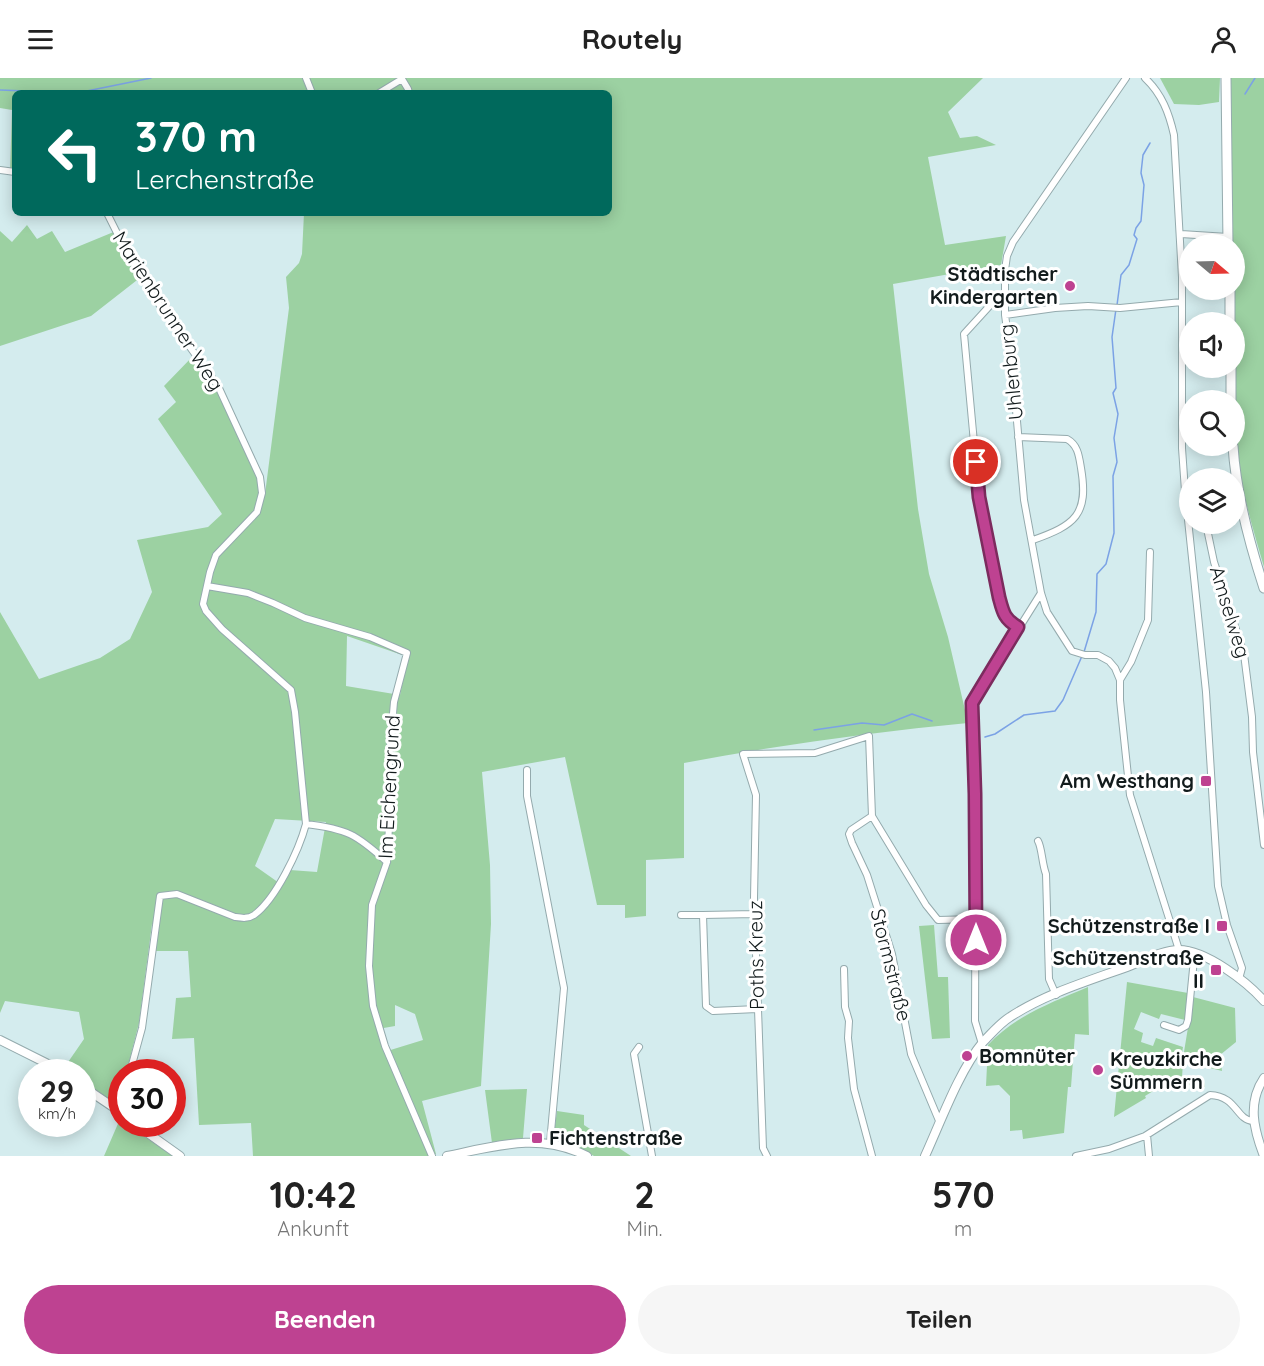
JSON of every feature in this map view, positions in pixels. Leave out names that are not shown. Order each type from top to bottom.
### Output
[{"type":"main road","points":[[1226,78],[1228,234]]},
{"type":"main road","points":[[1245,526],[1264,588]]},
{"type":"street","name":"Uhlenburg","points":[[1120,680],[1109,661],[1098,655],[1085,655],[1072,651],[1047,612],[1041,593],[1024,500],[1012,365],[1005,315],[1005,270],[1013,242],[1126,78]]},
{"type":"street","points":[[1145,78],[1162,100],[1174,135],[1181,234]]},
{"type":"street","points":[[384,90],[402,79],[408,90]]},
{"type":"street","name":"Marienbrunner Weg","points":[[108,216],[127,253],[156,300],[218,386],[260,477],[262,493],[257,512],[216,555],[203,604],[206,611],[222,629],[291,690],[306,824],[303,836],[279,884],[253,916],[235,918],[177,894],[160,896],[142,1028],[134,1059]]},
{"type":"street","points":[[1005,296],[995,300],[964,334],[979,497],[1003,612],[1008,622],[1018,627]]},
{"type":"street","points":[[1005,315],[1077,306],[1120,308],[1182,302],[1182,448],[1206,692],[1218,886],[1227,925],[1242,968],[1239,979]]},
{"type":"street","points":[[1018,437],[1067,439],[1074,443],[1079,454],[1085,488],[1083,502],[1075,517],[1062,529],[1033,540]]},
{"type":"street","name":"Amselweg","points":[[1208,534],[1214,562],[1244,654],[1264,845]]},
{"type":"street","points":[[1150,552],[1148,620],[1131,662],[1120,680],[1120,700],[1130,795],[1179,950]]},
{"type":"street","name":"Im Eichengrund","points":[[207,586],[248,593],[305,618],[370,637],[407,653],[394,702],[389,759],[391,791],[387,862],[372,905],[369,966],[373,1006],[385,1046],[432,1156]]},
{"type":"street","points":[[982,1044],[975,1021],[975,794],[972,703],[1041,593]]},
{"type":"street","name":"Poths Kreuz","points":[[767,1156],[763,1148],[757,1009],[756,795],[743,754],[815,753],[869,736],[872,816]]},
{"type":"street","points":[[527,770],[527,796],[564,988],[550,1143]]},
{"type":"street","points":[[872,816],[926,905],[938,920],[976,919]]},
{"type":"street","name":"Stormstraße","points":[[872,816],[851,830],[849,834],[867,875],[892,954],[911,1054],[940,1124]]},
{"type":"street","points":[[306,824],[347,831],[373,848],[387,862]]},
{"type":"street","points":[[1038,841],[1041,845],[1041,862],[1046,874],[1049,979],[1056,994]]},
{"type":"street","points":[[681,915],[755,914]]},
{"type":"street","points":[[703,915],[706,1006],[713,1011],[757,1009]]},
{"type":"street","points":[[925,1156],[966,1069],[982,1044],[1009,1018],[1056,994],[1141,961],[1179,950],[1214,962],[1239,979],[1264,1001]]},
{"type":"street","points":[[1164,1025],[1179,1030],[1186,1026],[1196,954]]},
{"type":"street","points":[[844,969],[845,1007],[849,1021],[848,1038],[854,1089],[872,1156]]},
{"type":"street","points":[[0,1040],[38,1059]]},
{"type":"street","points":[[639,1047],[634,1054],[652,1156]]},
{"type":"street","points":[[1264,1078],[1256,1094],[1253,1121],[1264,1156]]},
{"type":"street","points":[[1076,1156],[1109,1149],[1146,1135],[1210,1095],[1229,1100],[1244,1118],[1253,1121]]},
{"type":"street","points":[[1146,1135],[1149,1156]]},
{"type":"street","points":[[153,1137],[180,1156]]},
{"type":"street","points":[[447,1156],[526,1141],[550,1143],[587,1156]]},
{"type":"green space","points":[[0,78],[983,78],[948,112],[960,138],[977,136],[996,145],[928,157],[945,245],[1006,236],[1001,265],[893,284],[918,509],[929,574],[948,637],[968,723],[755,750],[684,763],[684,858],[646,860],[646,916],[625,918],[625,905],[597,905],[565,757],[482,772],[490,865],[491,924],[481,1086],[422,1101],[436,1154],[432,1156],[253,1156],[251,1123],[199,1125],[194,1038],[172,1039],[176,998],[191,997],[188,951],[155,951],[158,924],[152,924],[139,1023],[130,1059],[108,1059],[108,1099],[96,1090],[96,1059],[70,1059],[84,1039],[79,1012],[5,1001],[0,1013],[0,612],[39,679],[100,658],[130,639],[152,592],[137,540],[208,527],[222,514],[158,419],[176,402],[164,386],[194,355],[214,384],[265,494],[289,308],[286,277],[299,263],[302,254],[304,216],[612,216],[612,90],[12,90],[12,110],[0,108]],"holes":[[[347,636],[408,657],[400,695],[346,686]],[[275,819],[326,822],[317,872],[290,870],[282,885],[255,866]],[[395,1005],[415,1014],[423,1040],[384,1052],[378,1029],[395,1026]]]},
{"type":"green space","points":[[1160,78],[1220,78],[1219,102],[1199,105],[1174,104]]},
{"type":"green space","points":[[1231,78],[1264,78],[1264,567],[1245,499],[1245,468],[1239,468],[1238,456],[1245,456],[1245,390],[1234,390],[1234,378],[1245,378],[1245,312],[1233,312],[1233,300],[1245,300],[1245,234],[1232,234]]},
{"type":"green space","points":[[12,110],[12,173],[10,173]]},
{"type":"green space","points":[[27,225],[37,239],[52,231],[65,252],[116,231],[141,277],[91,316],[0,346],[0,231],[12,242]]},
{"type":"green space","points":[[934,925],[938,977],[948,977],[950,1038],[932,1039],[919,926]]},
{"type":"green space","points":[[1127,982],[1188,993],[1185,1020],[1161,1014],[1159,1019],[1141,1012],[1134,1029],[1143,1033],[1141,1042],[1153,1046],[1156,1038],[1183,1047],[1183,1058],[1193,997],[1235,1008],[1236,1042],[1220,1055],[1222,1071],[1183,1061],[1182,1078],[1204,1082],[1205,1087],[1180,1084],[1173,1079],[1114,1117]]},
{"type":"green space","points":[[1088,987],[1089,1035],[1075,1034],[1071,1087],[1068,1087],[1064,1133],[1023,1139],[1022,1130],[1010,1131],[1010,1096],[999,1085],[986,1086],[988,1045],[1022,1018],[1047,1004]]},
{"type":"green space","points":[[527,1089],[523,1138],[492,1143],[485,1090]]},
{"type":"green space","points":[[557,1111],[584,1115],[584,1125],[631,1156],[594,1156],[553,1140]]},
{"type":"green space","points":[[112,1137],[145,1137],[173,1156],[104,1156]]},
{"type":"waterway","points":[[92,90],[151,78]]},
{"type":"waterway","points":[[1245,94],[1255,78]]},
{"type":"waterway","points":[[0,90],[12,90]]},
{"type":"waterway","points":[[1117,305],[1121,275],[1129,265],[1137,239],[1134,235],[1141,221],[1144,185],[1141,173],[1143,155],[1150,143]]},
{"type":"waterway","points":[[1084,652],[1096,612],[1097,574],[1106,564],[1114,533],[1113,476],[1117,462],[1114,438],[1118,414],[1113,393],[1116,388],[1112,337],[1116,309]]},
{"type":"waterway","points":[[985,737],[995,734],[1024,715],[1055,711],[1063,700],[1082,656]]},
{"type":"waterway","points":[[814,730],[862,723],[884,725],[912,714],[932,721]]},
{"type":"place","name":"Städtischer Kindergarten","points":[[1070,286]]},
{"type":"place","name":"Am Westhang","points":[[1206,781]]},
{"type":"place","name":"Schützenstraße I","points":[[1222,926]]},
{"type":"place","name":"Schützenstraße II","points":[[1216,970]]},
{"type":"place","name":"Bomnüter","points":[[967,1056]]},
{"type":"place","name":"Kreuzkirche Sümmern","points":[[1098,1070]]},
{"type":"place","name":"Fichtenstraße","points":[[537,1138]]},
{"type":"route","points":[[976,462],[979,497],[999,597],[1008,622],[1018,627],[972,703],[976,940]]}]
